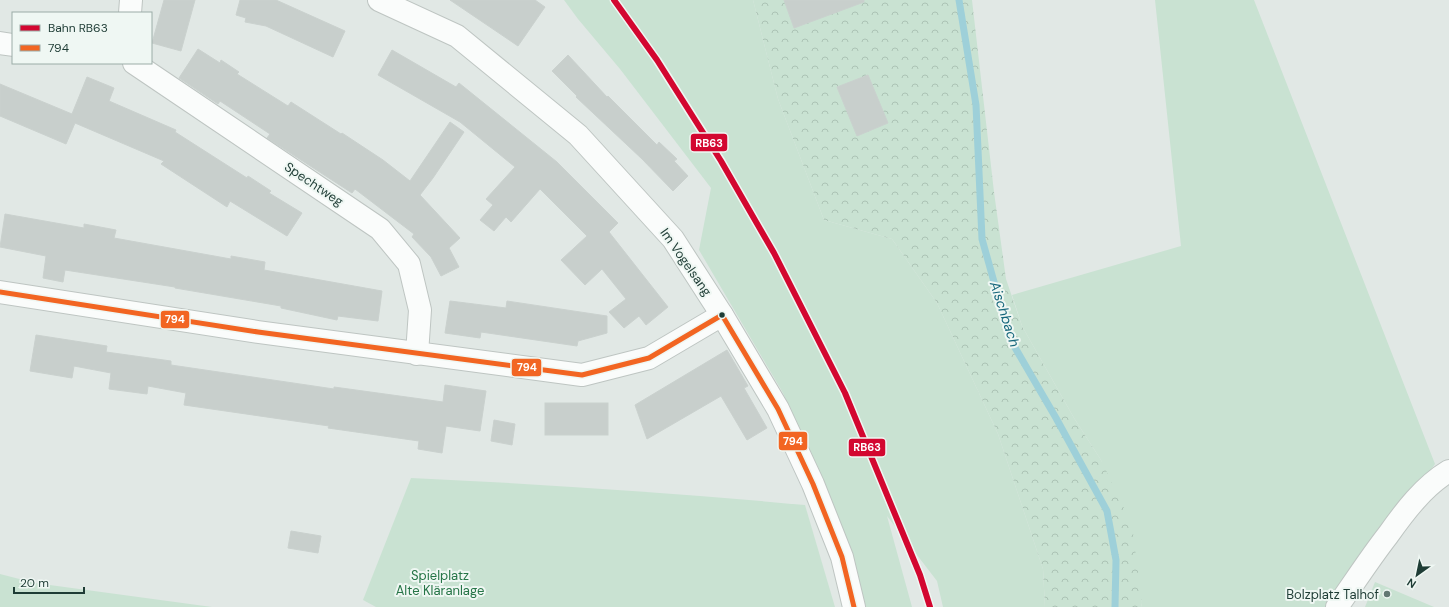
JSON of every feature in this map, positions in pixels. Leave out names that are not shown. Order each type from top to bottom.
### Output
[{"type":"street","points":[[130,12],[131,0]]},
{"type":"street","name":"Im Vogelsang","points":[[379,0],[457,36],[578,135],[674,239],[722,315],[778,409],[813,484],[842,558],[854,607]]},
{"type":"street","points":[[0,43],[12,45]]},
{"type":"street","name":"Spechtweg","points":[[135,64],[380,229],[409,264],[420,310],[417,354]]},
{"type":"street","points":[[0,292],[258,332],[582,375],[649,358],[722,315]]},
{"type":"street","points":[[1337,607],[1374,554],[1412,504],[1427,488],[1449,471]]},
{"type":"green space","points":[[564,0],[753,0],[778,99],[824,220],[892,239],[937,303],[998,434],[1043,569],[1045,607],[943,607],[937,581],[887,516],[912,607],[866,607],[838,516],[783,393],[699,250],[711,188],[620,69]]},
{"type":"green space","points":[[753,0],[972,0],[994,192],[1006,279],[1022,326],[1074,418],[1101,460],[1132,525],[1142,603],[1141,607],[1045,607],[1043,569],[998,434],[937,303],[892,239],[824,220],[778,99]]},
{"type":"green space","points":[[1155,0],[1254,0],[1435,464],[1332,607],[1141,607],[1142,603],[1101,460],[1074,418],[1022,326],[1012,295],[1181,246]]},
{"type":"green space","name":"Spielplatz Alte Kläranlage","points":[[411,478],[608,489],[805,505],[835,607],[376,607],[363,600]]},
{"type":"green space","points":[[0,574],[35,583],[212,607],[0,607]]},
{"type":"green space","name":"Bolzplatz Talhof","points":[[1375,582],[1434,607],[1365,607]]},
{"type":"building","points":[[164,0],[195,0],[181,51],[152,43]]},
{"type":"building","points":[[240,0],[276,0],[345,31],[333,57],[266,26],[245,22],[246,18],[236,15]]},
{"type":"building","points":[[450,0],[535,0],[545,7],[518,46]]},
{"type":"building","points":[[784,0],[864,0],[864,2],[794,28]]},
{"type":"building","points":[[198,49],[220,63],[221,60],[239,72],[237,74],[288,106],[291,102],[341,134],[342,133],[383,160],[410,181],[450,122],[464,132],[420,195],[460,238],[449,248],[459,267],[441,276],[431,257],[412,237],[414,234],[355,189],[352,193],[267,138],[270,134],[220,101],[218,104],[179,78]]},
{"type":"building","points":[[392,50],[456,87],[459,83],[557,162],[618,223],[609,232],[668,307],[646,325],[639,316],[624,328],[609,312],[626,299],[602,269],[585,285],[561,260],[587,236],[540,189],[511,222],[506,217],[494,231],[480,220],[493,205],[486,199],[515,167],[460,122],[378,75]]},
{"type":"building","points":[[568,55],[607,97],[608,96],[657,145],[659,142],[677,159],[674,161],[688,176],[673,191],[642,159],[576,97],[577,96],[552,71]]},
{"type":"building","points":[[868,75],[888,123],[857,136],[837,87]]},
{"type":"building","points":[[87,77],[114,88],[109,101],[176,130],[175,132],[247,178],[248,176],[271,191],[269,193],[302,213],[287,236],[230,201],[227,207],[161,164],[164,161],[75,123],[66,144],[0,116],[0,84],[72,114]]},
{"type":"building","points":[[5,214],[84,228],[84,224],[116,230],[114,238],[231,259],[231,256],[265,262],[264,270],[382,291],[378,321],[338,316],[337,320],[281,308],[281,306],[175,287],[65,270],[63,282],[43,278],[46,256],[0,247]]},
{"type":"building","points":[[450,301],[506,308],[507,301],[607,316],[607,333],[578,341],[577,346],[481,332],[480,338],[445,333]]},
{"type":"building","points":[[36,335],[107,346],[106,352],[171,361],[171,365],[334,389],[334,387],[443,402],[445,385],[486,391],[480,431],[446,426],[442,453],[418,449],[419,441],[184,405],[186,393],[148,386],[147,394],[109,389],[111,373],[74,366],[72,378],[30,371]]},
{"type":"building","points":[[727,350],[748,386],[744,388],[767,428],[747,440],[721,396],[647,439],[635,405]]},
{"type":"building","points":[[545,403],[608,403],[608,435],[545,435]]},
{"type":"building","points":[[494,420],[515,424],[512,445],[491,441]]},
{"type":"building","points":[[291,531],[321,536],[318,553],[288,548]]},
{"type":"waterway","name":"Aischbach","points":[[959,0],[976,105],[982,239],[1010,339],[1056,418],[1107,511],[1116,560],[1115,607]]},
{"type":"rail line","name":"RB63","points":[[614,0],[657,60],[721,161],[774,253],[845,393],[920,575],[930,607]]},
{"type":"transit line","name":"794","points":[[0,292],[258,332],[582,375],[649,358],[722,315],[778,409],[813,484],[842,557],[854,607]]},
{"type":"place","name":"Bolzplatz Talhof","points":[[1387,594]]}]
